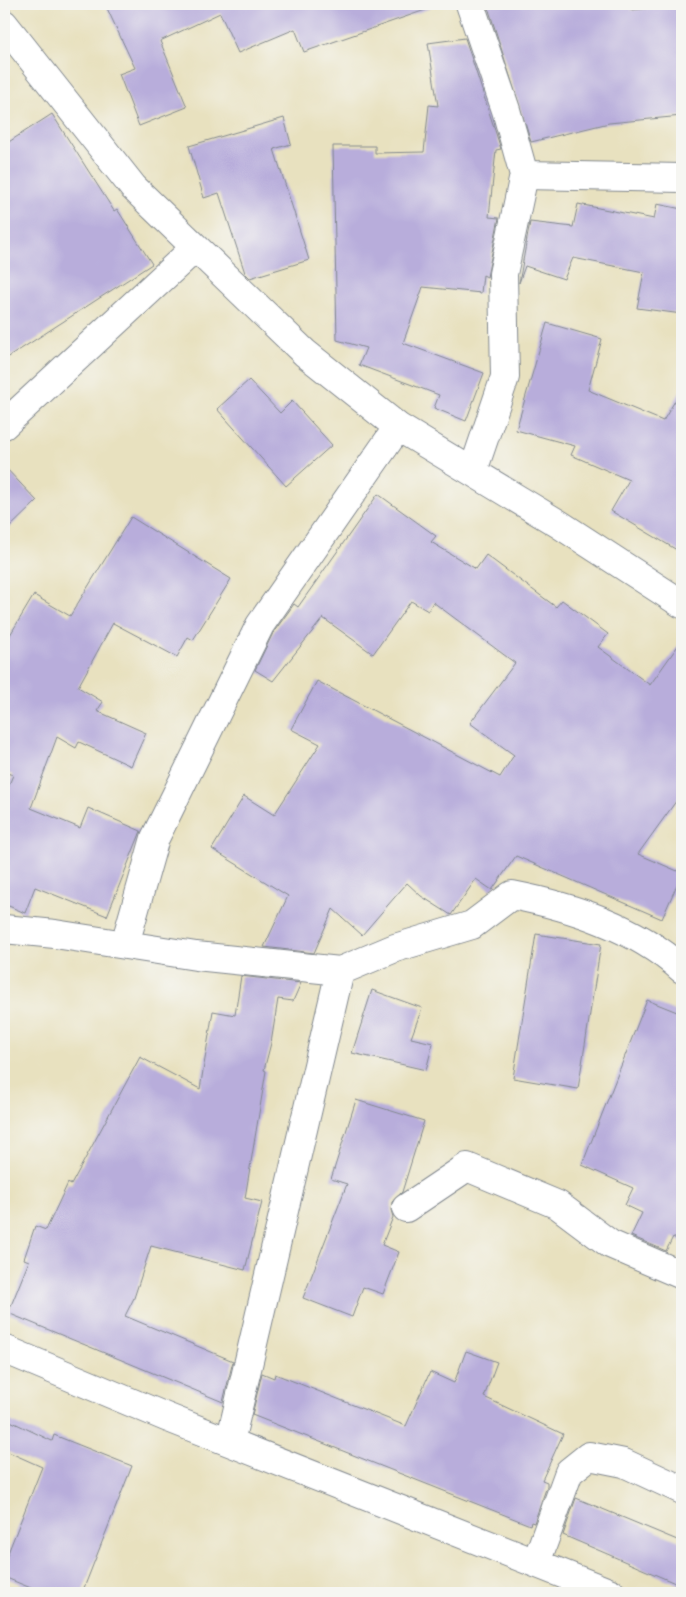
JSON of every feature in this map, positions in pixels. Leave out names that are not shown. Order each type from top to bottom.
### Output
[{"type":"street","points":[[470,4],[506,110],[524,175],[503,274],[505,377],[473,471]]},
{"type":"street","points":[[4,24],[133,186],[305,353],[398,428],[473,471],[682,604]]},
{"type":"street","points":[[524,175],[682,178]]},
{"type":"street","points":[[4,425],[195,248]]},
{"type":"street","points":[[126,944],[155,838],[260,624],[398,428]]},
{"type":"street","points":[[4,929],[126,944],[196,956],[340,971],[395,948],[472,925],[512,895],[555,903],[609,923],[666,955],[682,969]]},
{"type":"street","points":[[230,1442],[340,971]]},
{"type":"street","points":[[406,1208],[467,1167],[558,1205],[610,1244],[682,1275]]},
{"type":"street","points":[[4,1349],[230,1442],[611,1593]]},
{"type":"street","points":[[536,1563],[569,1472],[589,1456],[624,1463],[682,1490]]},
{"type":"building","points":[[105,4],[430,4],[431,8],[304,52],[295,29],[238,53],[220,13],[160,41],[187,107],[139,126],[119,74],[135,68]]},
{"type":"building","points":[[487,4],[631,4],[631,10],[682,5],[682,116],[609,123],[531,142]]},
{"type":"building","points":[[465,38],[501,149],[496,150],[489,217],[499,218],[487,277],[483,275],[481,293],[423,287],[403,343],[484,373],[466,421],[434,408],[439,395],[359,365],[366,348],[337,340],[333,146],[375,146],[375,153],[424,152],[429,105],[438,106],[428,43]]},
{"type":"building","points":[[52,114],[114,211],[117,209],[152,264],[4,360],[4,145]]},
{"type":"building","points":[[284,118],[291,144],[274,149],[309,260],[250,278],[245,273],[219,193],[204,198],[189,146]]},
{"type":"building","points":[[578,204],[654,219],[657,204],[682,209],[682,314],[637,308],[644,272],[573,258],[564,279],[525,266],[519,283],[530,222],[573,227]]},
{"type":"building","points":[[547,323],[602,339],[588,390],[663,421],[682,389],[682,553],[611,511],[629,480],[571,455],[575,446],[516,430]]},
{"type":"building","points":[[249,380],[280,413],[292,401],[332,445],[286,486],[217,409]]},
{"type":"building","points":[[4,466],[37,501],[4,533]]},
{"type":"building","points":[[378,494],[436,536],[431,542],[476,569],[486,555],[556,607],[562,600],[608,634],[598,647],[650,685],[682,640],[682,793],[638,854],[682,873],[662,919],[516,856],[492,890],[476,879],[451,915],[421,896],[407,883],[362,935],[333,909],[314,953],[264,947],[288,896],[212,849],[244,796],[274,815],[320,744],[291,729],[317,681],[500,777],[514,755],[470,723],[515,663],[433,602],[428,611],[411,601],[373,654],[323,618],[273,681],[255,670],[273,633],[294,604],[298,607]]},
{"type":"building","points":[[131,517],[231,579],[193,640],[188,637],[177,657],[113,623],[78,687],[103,702],[97,711],[146,733],[131,766],[79,742],[76,748],[57,737],[31,808],[80,828],[88,808],[141,831],[107,916],[35,887],[25,913],[4,904],[4,797],[13,775],[4,772],[4,645],[34,595],[70,616]]},
{"type":"building","points":[[536,934],[601,944],[578,1089],[513,1078]]},
{"type":"building","points":[[241,976],[301,983],[293,1001],[278,999],[271,1043],[264,1070],[266,1071],[245,1198],[262,1202],[245,1270],[151,1246],[134,1298],[125,1316],[233,1361],[223,1402],[8,1313],[29,1261],[24,1259],[35,1226],[46,1230],[68,1183],[71,1185],[140,1057],[200,1089],[213,1011],[235,1015]]},
{"type":"building","points":[[372,990],[422,1008],[411,1038],[433,1043],[426,1070],[352,1053]]},
{"type":"building","points":[[647,1000],[682,1014],[682,1242],[673,1237],[666,1251],[631,1236],[642,1213],[625,1205],[633,1188],[582,1165]]},
{"type":"building","points":[[356,1100],[424,1121],[402,1192],[392,1202],[391,1210],[393,1217],[382,1245],[399,1252],[383,1294],[363,1287],[352,1317],[303,1298],[347,1184],[331,1179]]},
{"type":"building","points":[[466,1351],[497,1362],[484,1397],[563,1434],[542,1480],[547,1482],[547,1486],[534,1523],[531,1522],[530,1525],[252,1415],[262,1373],[274,1378],[275,1374],[406,1426],[430,1372],[454,1383]]},
{"type":"building","points":[[4,1418],[52,1441],[54,1435],[132,1466],[82,1593],[43,1593],[4,1577],[4,1563],[42,1467],[4,1450]]},
{"type":"building","points":[[576,1498],[682,1542],[682,1586],[563,1535]]}]
